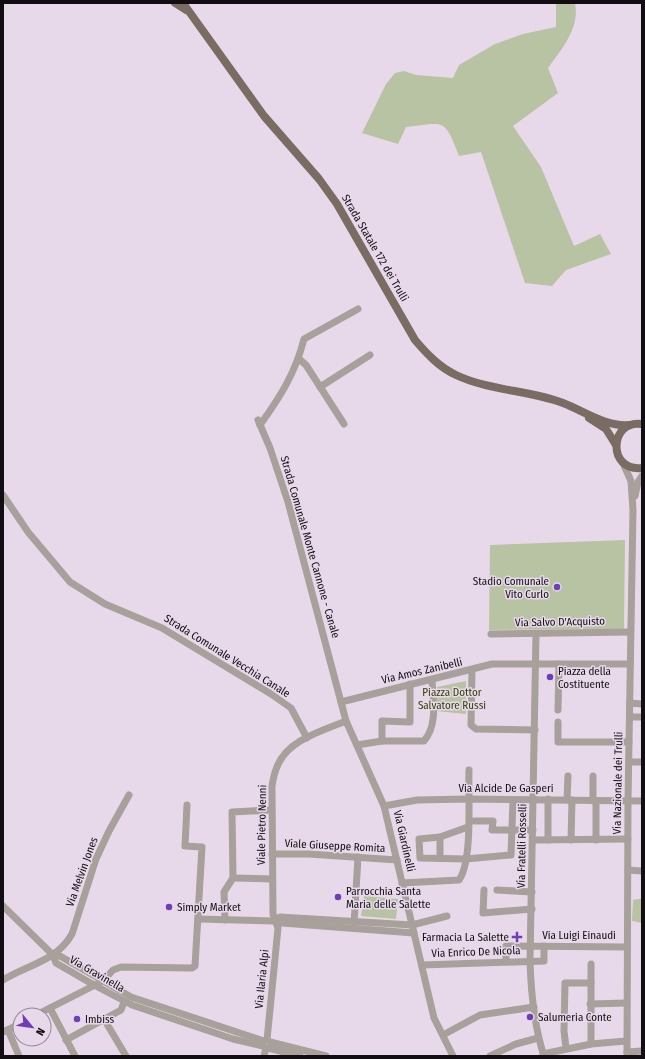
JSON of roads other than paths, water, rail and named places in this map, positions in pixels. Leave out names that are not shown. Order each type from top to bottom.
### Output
[{"type":"main road","points":[[175,3],[187,11]]},
{"type":"main road","points":[[183,3],[187,11]]},
{"type":"main road","name":"Strada Statale 172 dei Trulli","points":[[187,11],[264,116],[319,179],[337,204],[415,340],[440,366],[456,375],[478,383],[552,399],[614,425],[642,424]]},
{"type":"main road","name":"Strada Statale 172 dei Trulli","points":[[574,408],[606,430],[616,446],[618,455],[623,463]]},
{"type":"main road","points":[[616,446],[618,436],[629,425]]},
{"type":"main road","points":[[623,463],[633,468],[642,468]]},
{"type":"street","points":[[344,424],[306,365],[299,359],[304,339],[358,309]]},
{"type":"street","points":[[320,387],[370,355]]},
{"type":"street","name":"Strada Comunale Monte Cannone - Canale","points":[[299,359],[285,390],[259,423],[270,448],[288,502],[329,657]]},
{"type":"street","name":"Via Nazionale dei Trulli","points":[[623,463],[630,481],[633,510]]},
{"type":"street","name":"Via Nazionale dei Trulli","points":[[627,1054],[626,1003],[628,801],[633,510],[636,490],[642,476]]},
{"type":"street","name":"Strada Comunale Vecchia Canale","points":[[3,495],[28,532],[70,582],[106,604],[162,628],[271,694],[290,708],[307,738]]},
{"type":"street","name":"Via Salvo D'Acquisto","points":[[491,634],[630,632]]},
{"type":"street","name":"Via Fratelli Rosselli","points":[[536,634],[534,840],[530,961],[538,1038],[544,1055]]},
{"type":"street","name":"Via Giardinelli","points":[[329,657],[346,721],[384,806],[434,1018],[453,1056]]},
{"type":"street","name":"Via Amos Zanibelli","points":[[341,702],[492,664],[536,664]]},
{"type":"street","points":[[536,664],[630,664]]},
{"type":"street","points":[[558,710],[559,664]]},
{"type":"street","points":[[472,670],[472,725],[476,729],[535,730]]},
{"type":"street","points":[[357,745],[382,741],[424,741],[429,735],[432,727],[432,680]]},
{"type":"street","points":[[382,741],[382,722],[410,722],[410,684]]},
{"type":"street","points":[[630,703],[642,704]]},
{"type":"street","points":[[630,717],[642,717]]},
{"type":"street","name":"Viale Pietro Nenni","points":[[275,921],[273,914],[270,810],[272,786],[277,766],[290,749],[307,738],[346,721]]},
{"type":"street","points":[[558,722],[558,742],[629,742]]},
{"type":"street","points":[[629,762],[642,762]]},
{"type":"street","points":[[402,883],[459,880],[464,873],[468,827],[469,770]]},
{"type":"street","points":[[568,776],[571,840]]},
{"type":"street","points":[[593,776],[596,840]]},
{"type":"street","name":"Via Melvin Jones","points":[[3,980],[53,955],[67,944],[72,934],[96,859],[129,794]]},
{"type":"street","name":"Via Alcide De Gasperi","points":[[384,806],[417,800],[468,799],[642,801]]},
{"type":"street","points":[[548,799],[548,840]]},
{"type":"street","points":[[468,827],[440,837],[419,839],[420,858],[466,860],[484,856],[511,855],[513,800]]},
{"type":"street","points":[[52,1007],[103,981],[113,970],[121,967],[192,968],[195,966],[202,847],[185,846],[187,805]]},
{"type":"street","points":[[225,920],[224,892],[233,878],[232,812],[270,810]]},
{"type":"street","points":[[474,821],[493,821],[492,830],[534,830]]},
{"type":"street","points":[[440,837],[440,858]]},
{"type":"street","points":[[534,840],[628,839]]},
{"type":"street","name":"Viale Giuseppe Romita","points":[[272,854],[308,854],[397,860]]},
{"type":"street","points":[[354,925],[358,857]]},
{"type":"street","points":[[628,870],[642,871]]},
{"type":"street","points":[[233,878],[272,879]]},
{"type":"street","points":[[484,890],[483,913],[532,909]]},
{"type":"street","points":[[497,890],[532,892]]},
{"type":"street","points":[[3,906],[53,955]]},
{"type":"street","points":[[198,919],[275,921],[282,923],[354,925],[413,929],[446,916]]},
{"type":"street","name":"Via Ilaria Alpi","points":[[264,1056],[278,928],[275,921]]},
{"type":"street","name":"Via Luigi Einaudi","points":[[506,962],[506,946],[627,947]]},
{"type":"street","points":[[530,961],[544,961],[544,946]]},
{"type":"street","name":"Via Gravinella","points":[[300,1056],[266,1044],[131,997],[60,956],[53,955],[56,963],[124,1002],[233,1039],[266,1044],[326,1056]]},
{"type":"street","name":"Via Enrico De Nicola","points":[[422,965],[530,961]]},
{"type":"street","points":[[591,964],[591,1044]]},
{"type":"street","points":[[566,1048],[564,1031],[565,983],[591,983]]},
{"type":"street","points":[[66,1040],[121,1010],[124,1002]]},
{"type":"street","points":[[590,1004],[626,1003]]},
{"type":"street","points":[[443,1035],[480,1015],[534,1007]]},
{"type":"street","points":[[52,1012],[75,1056]]},
{"type":"street","points":[[104,1019],[126,1056]]},
{"type":"street","points":[[5,1031],[19,1056]]},
{"type":"street","points":[[490,1056],[516,1044],[538,1038]]},
{"type":"street","points":[[544,1055],[566,1048],[591,1044],[626,1042]]},
{"type":"street","points":[[627,1054],[642,1051]]},
{"type":"place","name":"Stadio Comunale Vito Curlo","points":[[557,587]]},
{"type":"place","name":"Piazza della Costituente","points":[[550,677]]},
{"type":"place","name":"Parrocchia Santa Maria delle Salette","points":[[338,897]]},
{"type":"place","name":"Simply Market","points":[[169,907]]},
{"type":"place","name":"Farmacia La Salette","points":[[517,937]]},
{"type":"place","name":"Salumeria Conte","points":[[530,1017]]},
{"type":"place","name":"Imbiss","points":[[77,1019]]},
{"type":"park label","name":"Piazza Dottor Salvatore Russi","points":[[452,698]]}]
